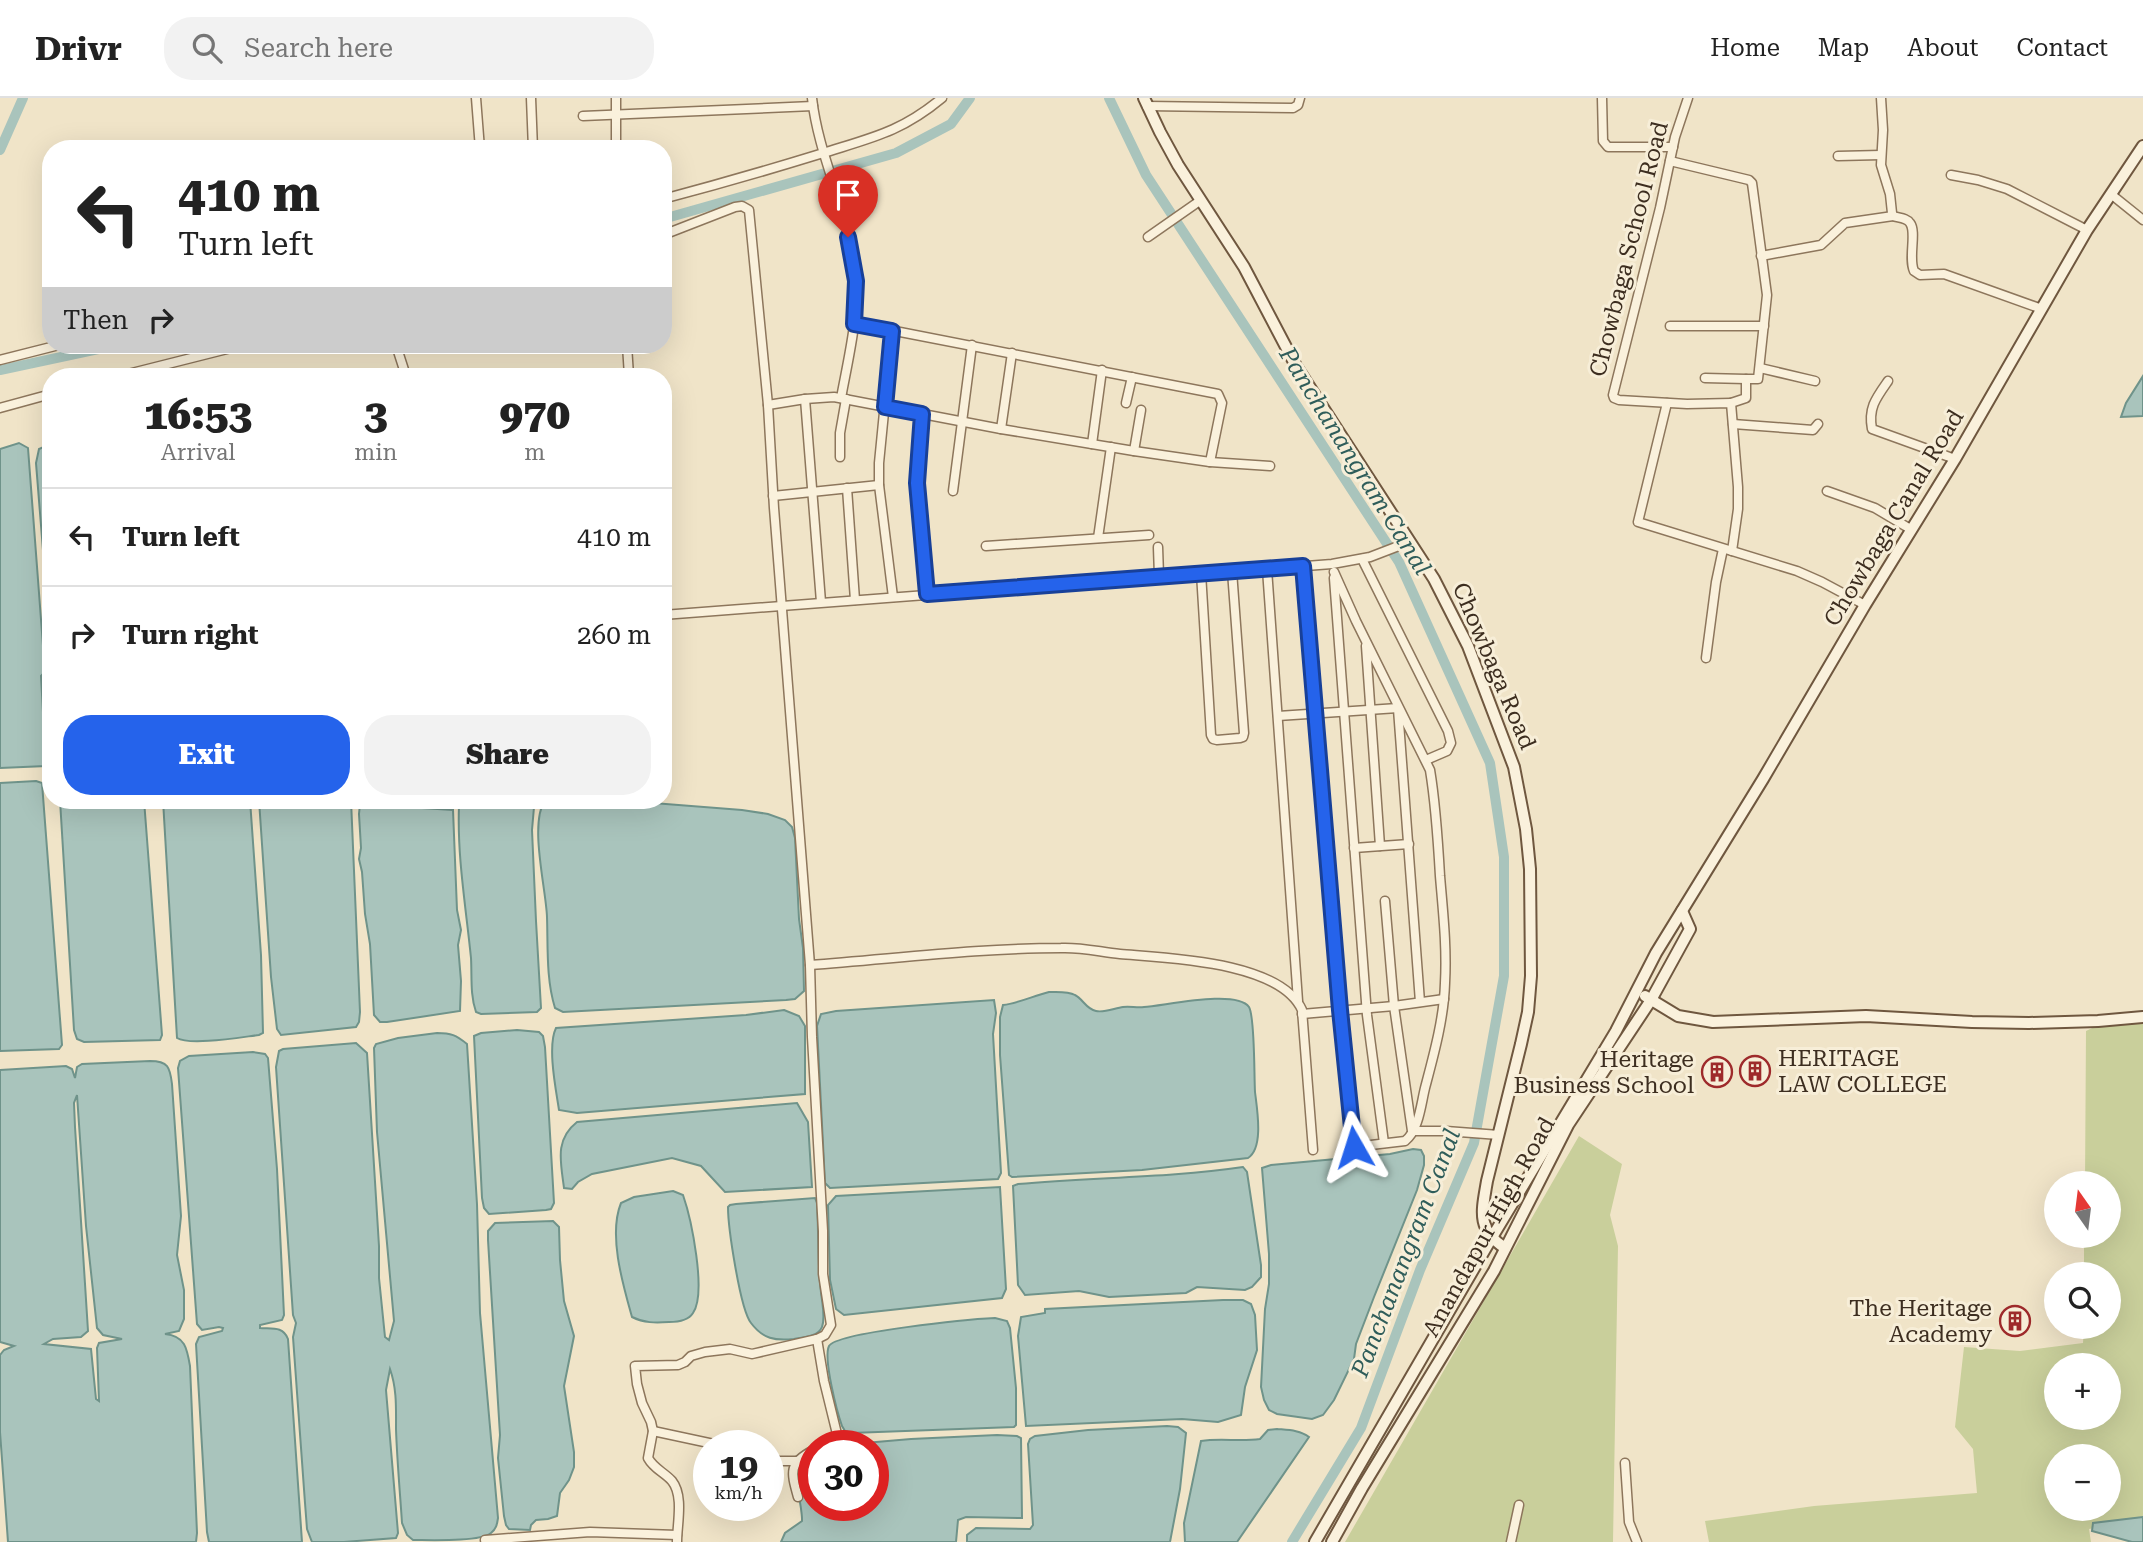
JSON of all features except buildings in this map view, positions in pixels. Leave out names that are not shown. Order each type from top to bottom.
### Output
[{"type":"main road","name":"Chowbaga Road","points":[[1146,102],[1160,132],[1244,267],[1296,366],[1404,544],[1425,564],[1452,613],[1483,682],[1514,767],[1526,829],[1531,882],[1531,976],[1528,1012],[1487,1181],[1483,1219],[1491,1239]]},
{"type":"main road","name":"Chowbaga Canal Road","points":[[1682,911],[1955,459],[2087,230],[2143,146]]},
{"type":"main road","name":"Anandapur High Road","points":[[1315,1542],[1491,1239],[1616,1031],[1656,953],[1682,911],[1689,924],[1689,934],[1651,1000],[1568,1125],[1494,1270],[1332,1542]]},
{"type":"main road","points":[[1637,991],[1678,1016],[1713,1022],[1866,1016],[2018,1023],[2143,1017]]},
{"type":"main road","points":[[1491,1239],[1504,1248]]},
{"type":"street","points":[[476,98],[479,140]]},
{"type":"street","points":[[531,98],[533,140]]},
{"type":"street","points":[[616,98],[616,140]]},
{"type":"street","points":[[672,197],[824,156],[895,130],[920,116],[942,98]]},
{"type":"street","points":[[1146,102],[1293,108],[1298,105],[1300,98]]},
{"type":"street","points":[[1602,98],[1605,146],[1673,147]]},
{"type":"street","name":"Chowbaga School Road","points":[[1688,98],[1673,147],[1613,395],[1619,400],[1731,403]]},
{"type":"street","points":[[1881,98],[1882,172],[1888,185],[1893,216]]},
{"type":"street","points":[[583,116],[813,102],[824,156],[845,221],[856,281],[854,324],[840,433],[840,457]]},
{"type":"street","points":[[1838,156],[1881,155]]},
{"type":"street","points":[[1670,162],[1749,180],[1752,183],[1767,296],[1758,379],[1705,378]]},
{"type":"street","points":[[1951,175],[2007,189],[2087,230]]},
{"type":"street","points":[[2112,195],[2143,220]]},
{"type":"street","points":[[1148,237],[1201,200]]},
{"type":"street","points":[[485,1540],[590,1532],[677,1538],[677,1488],[648,1458],[653,1431],[636,1384],[635,1367],[678,1365],[691,1356],[730,1349],[752,1354],[817,1339],[828,1331],[831,1316],[823,1274],[810,965],[768,405],[749,209],[734,207],[672,232]]},
{"type":"street","points":[[1761,256],[1821,245],[1845,223],[1893,216],[1911,223],[1911,261],[1914,271],[1920,275],[1944,274],[2042,309]]},
{"type":"street","points":[[854,324],[1218,394],[1222,403],[1210,462]]},
{"type":"street","points":[[1670,326],[1764,326]]},
{"type":"street","points":[[892,331],[879,449],[879,485],[893,597]]},
{"type":"street","points":[[953,491],[972,345]]},
{"type":"street","points":[[0,360],[42,349]]},
{"type":"street","points":[[1001,429],[1012,353]]},
{"type":"street","points":[[150,368],[201,354]]},
{"type":"street","points":[[1760,368],[1815,381]]},
{"type":"street","points":[[1091,444],[1102,370]]},
{"type":"street","points":[[1126,402],[1132,377]]},
{"type":"street","points":[[1706,658],[1716,582],[1728,550],[1738,509],[1731,403],[1746,398],[1746,379]]},
{"type":"street","points":[[1888,381],[1869,415],[1872,429],[1955,459]]},
{"type":"street","points":[[0,408],[42,396]]},
{"type":"street","points":[[768,405],[805,399],[844,399],[1134,451],[1210,462],[1270,466]]},
{"type":"street","points":[[805,399],[821,602]]},
{"type":"street","points":[[1667,403],[1638,522],[1808,576],[1865,605]]},
{"type":"street","points":[[1134,451],[1141,410]]},
{"type":"street","points":[[922,414],[917,483],[927,594]]},
{"type":"street","points":[[1733,424],[1812,430],[1818,424]]},
{"type":"street","points":[[1098,538],[1111,447]]},
{"type":"street","points":[[773,496],[879,485]]},
{"type":"street","points":[[847,488],[855,600]]},
{"type":"street","points":[[1827,491],[1875,508],[1912,530]]},
{"type":"street","points":[[986,546],[1149,534]]},
{"type":"street","points":[[672,614],[1200,573],[1303,566],[1333,568],[1404,544]]},
{"type":"street","points":[[1158,547],[1159,576]]},
{"type":"street","points":[[1366,558],[1448,731],[1451,743],[1447,751],[1426,760]]},
{"type":"street","points":[[1303,566],[1354,1147],[1405,1141],[1418,1119],[1444,999],[1445,954],[1430,770],[1365,640],[1333,568]]},
{"type":"street","points":[[1333,568],[1366,1008],[1384,1143]]},
{"type":"street","points":[[1267,569],[1298,1001],[1302,1014],[1313,1150]]},
{"type":"street","points":[[1200,573],[1212,735],[1213,739],[1217,740],[1240,738],[1244,733],[1232,571]]},
{"type":"street","points":[[1365,640],[1380,846]]},
{"type":"street","points":[[1278,716],[1398,705]]},
{"type":"street","points":[[1398,705],[1420,1002]]},
{"type":"street","points":[[1354,848],[1409,844]]},
{"type":"street","points":[[1385,901],[1394,1006],[1412,1131]]},
{"type":"street","points":[[810,965],[1065,947],[1206,962],[1249,973],[1280,985],[1298,1001]]},
{"type":"street","points":[[1302,1014],[1444,999]]},
{"type":"street","points":[[1412,1131],[1446,1130],[1499,1135]]},
{"type":"street","points":[[817,1339],[836,1430]]},
{"type":"street","points":[[653,1431],[693,1440]]},
{"type":"street","points":[[784,1461],[797,1461]]},
{"type":"street","points":[[797,1461],[792,1475],[798,1494]]},
{"type":"street","points":[[1625,1463],[1628,1518],[1637,1542]]},
{"type":"street","points":[[1511,1542],[1519,1505]]},
{"type":"green space","points":[[2143,1016],[2143,1519],[2089,1529],[2091,1542],[1709,1542],[1705,1521],[1814,1506],[1977,1493],[1973,1449],[1955,1427],[1964,1347],[2020,1351],[2083,1343],[2083,1339],[2121,1339],[2121,1262],[2084,1262],[2084,1248],[2121,1248],[2121,1171],[2085,1171],[2086,1031],[2111,1019]]},
{"type":"green space","points":[[1579,1136],[1622,1164],[1610,1215],[1618,1246],[1613,1542],[1345,1542]]},
{"type":"water","points":[[2143,376],[2143,416],[2121,417],[2126,403]]},
{"type":"water","points":[[19,443],[28,448],[42,632],[42,766],[0,768],[0,449]]},
{"type":"water","points":[[42,448],[42,538],[36,463],[39,449]]},
{"type":"water","points":[[0,783],[42,783],[62,1045],[59,1049],[0,1051]]},
{"type":"water","points":[[672,804],[742,810],[785,820],[792,827],[795,838],[804,991],[795,999],[786,1000],[563,1012],[555,1008],[549,974],[547,917],[538,840],[540,811],[672,809]]},
{"type":"water","points":[[61,809],[145,809],[162,1035],[160,1040],[84,1042],[77,1039],[74,1030]]},
{"type":"water","points":[[164,809],[251,809],[261,955],[263,1033],[204,1041],[177,1038]]},
{"type":"water","points":[[260,809],[351,809],[359,1022],[356,1027],[281,1035],[277,1029]]},
{"type":"water","points":[[360,809],[453,810],[457,910],[461,930],[458,945],[460,1011],[387,1022],[380,1022],[374,1015],[370,944],[359,859]]},
{"type":"water","points":[[459,809],[534,809],[532,830],[541,1008],[537,1012],[476,1012],[472,992]]},
{"type":"water","points":[[1049,992],[1072,994],[1093,1010],[1099,1011],[1215,999],[1230,999],[1249,1007],[1258,1118],[1258,1137],[1253,1153],[1248,1158],[1142,1170],[1012,1177],[1009,1175],[1000,1055],[1000,1017],[1003,1005]]},
{"type":"water","points":[[994,1000],[996,1013],[993,1034],[1001,1173],[998,1179],[830,1188],[825,1183],[817,1026],[821,1014]]},
{"type":"water","points":[[784,1010],[799,1016],[805,1026],[805,1094],[577,1113],[559,1110],[552,1057],[556,1028]]},
{"type":"water","points":[[517,1030],[539,1032],[543,1036],[554,1203],[551,1209],[546,1210],[489,1214],[484,1208],[482,1198],[474,1036]]},
{"type":"water","points":[[437,1033],[453,1035],[467,1044],[477,1204],[480,1313],[497,1523],[491,1533],[477,1538],[413,1540],[407,1535],[402,1523],[396,1399],[390,1369],[386,1390],[398,1533],[396,1538],[312,1542],[307,1529],[293,1337],[296,1323],[293,1315],[276,1067],[279,1051],[356,1043],[367,1053],[379,1278],[385,1337],[389,1340],[394,1321],[377,1132],[374,1048],[376,1044],[398,1038]]},
{"type":"water","points":[[253,1052],[265,1054],[268,1058],[284,1315],[282,1320],[260,1325],[260,1328],[280,1330],[288,1339],[302,1542],[209,1542],[207,1532],[196,1344],[199,1337],[222,1331],[223,1328],[202,1330],[197,1324],[178,1068],[180,1061],[189,1056]]},
{"type":"water","points":[[156,1061],[167,1066],[170,1073],[181,1216],[177,1255],[184,1290],[184,1319],[179,1331],[165,1334],[181,1340],[190,1366],[196,1542],[8,1542],[0,1432],[0,1355],[14,1346],[0,1342],[0,1070],[66,1066],[72,1069],[75,1078],[77,1067],[82,1064]],"holes":[[[77,1095],[86,1226],[97,1328],[103,1335],[122,1339],[99,1343],[97,1348],[99,1401],[96,1399],[91,1349],[44,1344],[53,1339],[81,1337],[88,1331],[75,1127],[74,1103]]]},
{"type":"water","points":[[797,1103],[808,1122],[812,1187],[725,1192],[701,1166],[672,1158],[592,1174],[572,1189],[564,1188],[562,1144],[577,1122]]},
{"type":"water","points":[[1421,1150],[1424,1156],[1417,1190],[1356,1344],[1354,1359],[1334,1400],[1323,1415],[1312,1419],[1277,1414],[1269,1410],[1261,1387],[1269,1284],[1262,1168]]},
{"type":"water","points":[[1243,1167],[1247,1172],[1261,1265],[1261,1277],[1252,1287],[1245,1290],[1197,1287],[1186,1293],[1109,1297],[1079,1291],[1025,1295],[1018,1285],[1013,1186]]},
{"type":"water","points":[[1000,1187],[1006,1289],[1002,1298],[844,1315],[836,1309],[830,1280],[828,1205],[836,1196]]},
{"type":"water","points":[[673,1191],[683,1195],[690,1220],[698,1273],[697,1303],[688,1318],[676,1322],[645,1321],[632,1317],[618,1260],[617,1216],[621,1203],[634,1197]]},
{"type":"water","points":[[815,1198],[824,1314],[822,1327],[814,1335],[806,1337],[787,1340],[770,1338],[760,1333],[747,1315],[735,1267],[728,1207],[736,1204]]},
{"type":"water","points":[[553,1221],[559,1227],[564,1301],[574,1336],[564,1386],[574,1467],[560,1493],[557,1516],[536,1520],[530,1530],[509,1529],[504,1516],[498,1458],[500,1435],[488,1231],[495,1223]]},
{"type":"water","points":[[1243,1300],[1251,1304],[1255,1315],[1257,1350],[1245,1387],[1241,1415],[1218,1422],[1182,1419],[1026,1426],[1018,1336],[1021,1317],[1045,1313],[1045,1309]]},
{"type":"water","points":[[995,1318],[1007,1321],[1016,1388],[1016,1425],[889,1432],[844,1430],[831,1385],[829,1346],[838,1341],[879,1331]]},
{"type":"water","points":[[1178,1427],[1186,1433],[1180,1489],[1170,1542],[967,1542],[967,1535],[976,1528],[1030,1529],[1033,1525],[1028,1444],[1035,1436]]},
{"type":"water","points":[[1268,1430],[1298,1432],[1309,1437],[1237,1542],[1185,1542],[1184,1523],[1201,1441],[1260,1439]]},
{"type":"water","points":[[997,1435],[1021,1438],[1022,1518],[966,1517],[958,1520],[956,1542],[781,1542],[785,1533],[802,1521],[889,1521],[889,1441]]},
{"type":"water","points":[[2143,1517],[2143,1542],[2132,1542],[2092,1531],[2093,1523]]},
{"type":"waterway","points":[[0,150],[23,98]]},
{"type":"waterway","points":[[672,216],[896,153],[951,124],[970,98]]},
{"type":"waterway","name":"Panchanangram Canal","points":[[1109,98],[1146,175],[1399,562],[1490,763],[1504,857],[1504,976],[1474,1143],[1420,1270],[1361,1428],[1292,1542]]},
{"type":"waterway","points":[[0,370],[75,354]]},
{"type":"place","name":"HERITAGE LAW COLLEGE","points":[[1755,1071]]},
{"type":"place","name":"Heritage Business School","points":[[1717,1072]]},
{"type":"place","name":"The Heritage Academy","points":[[2015,1321]]},
{"type":"route","points":[[848,237],[856,281],[854,324],[892,331],[885,407],[922,414],[917,483],[927,594],[1303,566],[1354,1147]]}]
